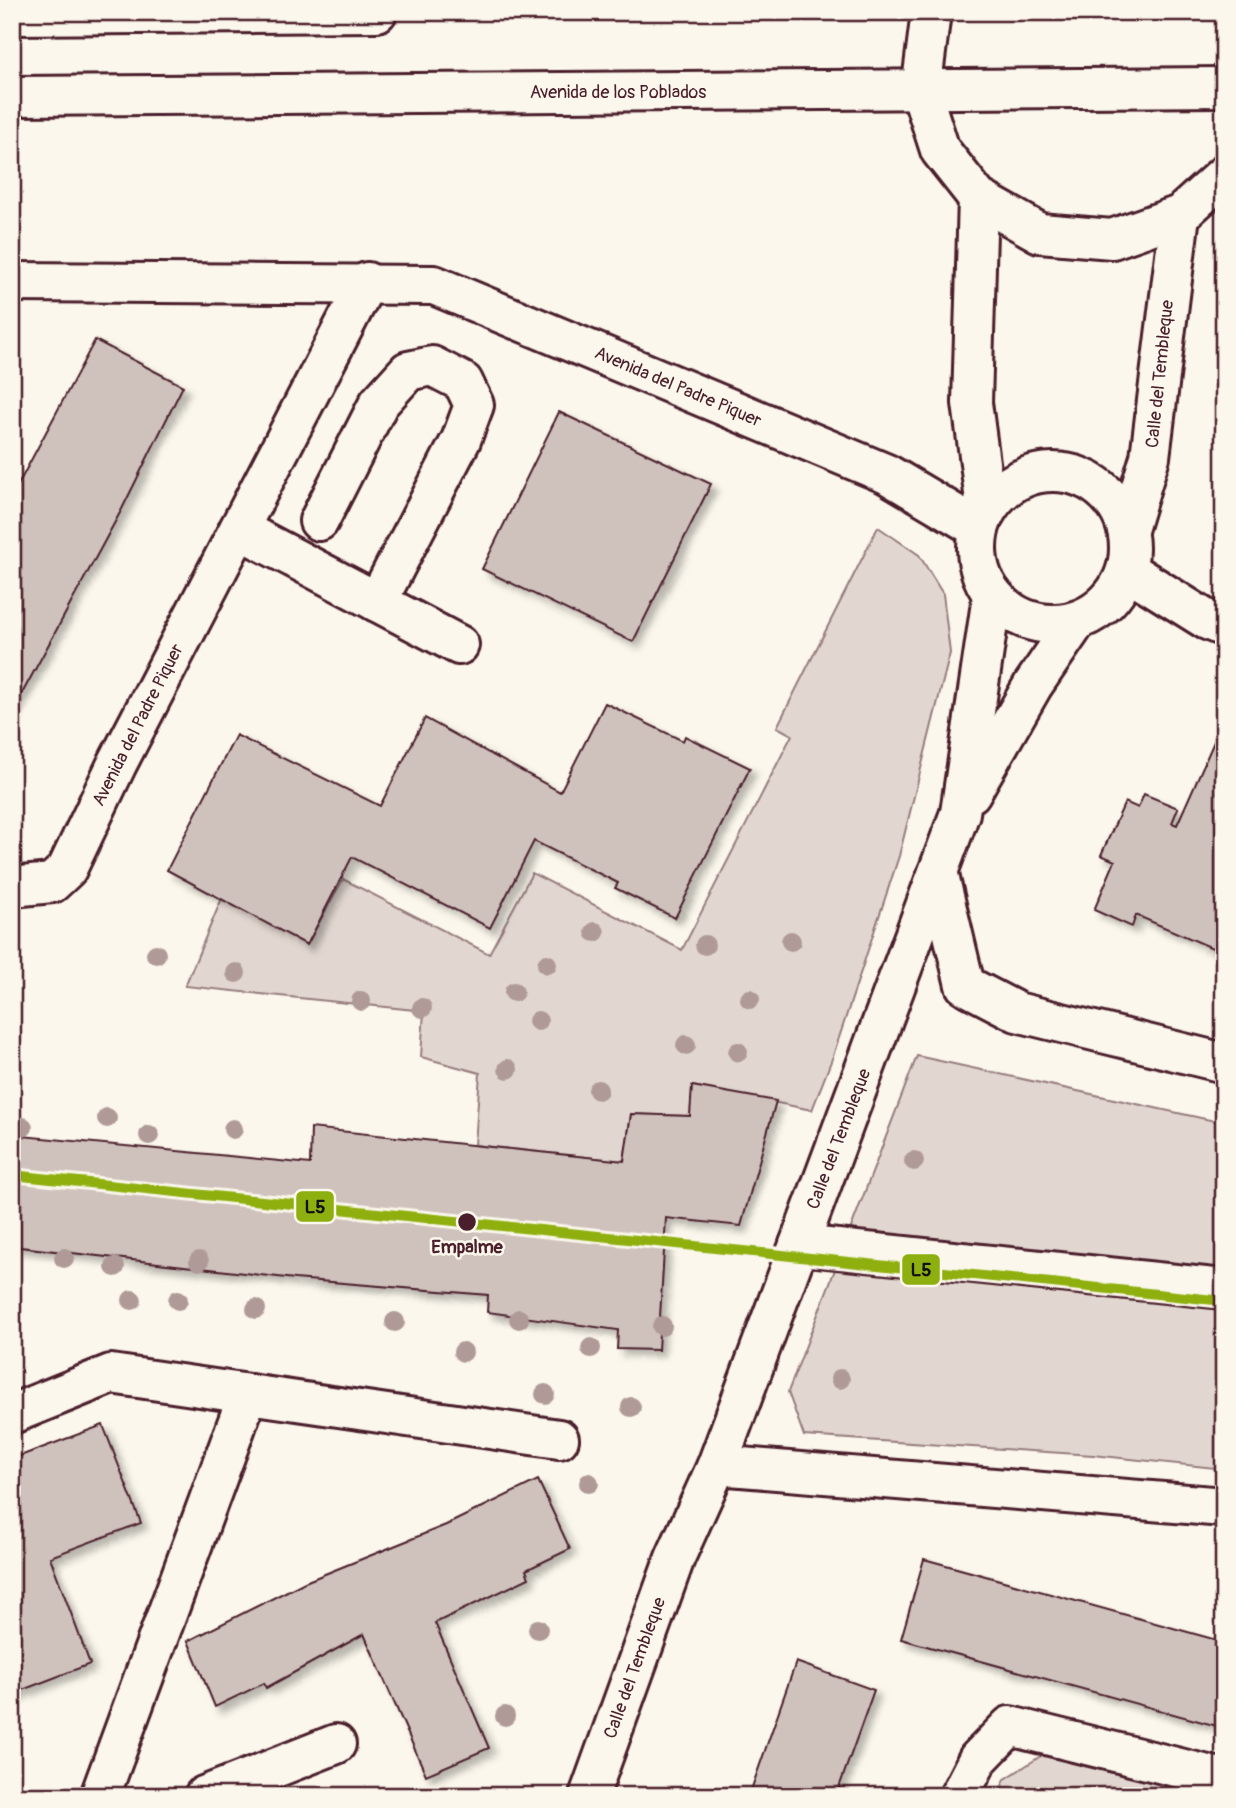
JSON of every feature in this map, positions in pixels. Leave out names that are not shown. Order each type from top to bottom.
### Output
[{"type":"street","points":[[12,15],[377,12]]},
{"type":"street","points":[[931,12],[921,91],[940,150],[978,198],[1040,233],[1112,239],[1180,215],[1224,175]]},
{"type":"street","name":"Avenida de los Poblados","points":[[12,96],[1224,87]]},
{"type":"street","points":[[978,198],[972,403],[982,518],[977,564],[992,596],[1030,622],[1076,622],[1108,602],[1127,570],[1128,530],[1105,491],[1065,472],[1020,478],[982,518]]},
{"type":"street","name":"Calle del Tembleque","points":[[1128,530],[1150,457],[1180,215]]},
{"type":"street","name":"Avenida del Padre Piquer","points":[[12,282],[367,282],[434,285],[887,474],[982,518]]},
{"type":"street","name":"Avenida del Padre Piquer","points":[[12,887],[52,883],[67,869],[112,775],[367,282]]},
{"type":"street","points":[[319,521],[379,403],[408,371],[432,366],[463,382],[474,405],[461,440],[377,602]]},
{"type":"street","points":[[239,529],[458,645]]},
{"type":"street","points":[[1127,570],[1207,620],[1224,627]]},
{"type":"street","name":"Calle del Tembleque","points":[[589,1796],[675,1558],[717,1465],[960,813],[992,596]]},
{"type":"street","name":"Calle del Tembleque","points":[[960,813],[1033,685],[1076,622]]},
{"type":"street","points":[[939,875],[965,985],[1017,1012],[1224,1063]]},
{"type":"street","points":[[799,1245],[1224,1289]]},
{"type":"street","points":[[12,1414],[111,1374],[559,1439]]},
{"type":"street","points":[[100,1796],[248,1394]]},
{"type":"street","points":[[717,1465],[1224,1507]]},
{"type":"street","points":[[960,1796],[978,1759],[1010,1726],[1224,1779]]},
{"type":"street","points":[[204,1796],[336,1744]]},
{"type":"shaded area","points":[[878,527],[919,555],[943,594],[950,653],[899,856],[833,1056],[812,1110],[693,1086],[690,1116],[631,1114],[624,1161],[475,1145],[480,1073],[421,1057],[424,1011],[185,986],[222,898],[307,945],[343,879],[489,954],[532,873],[682,950],[792,735],[777,727]]},
{"type":"shaded area","points":[[917,1056],[1224,1123],[1224,1469],[1093,1455],[804,1436],[788,1392]]},
{"type":"shaded area","points":[[1050,1750],[1204,1796],[999,1796],[1004,1780]]},
{"type":"building","points":[[95,340],[183,386],[122,509],[12,712],[12,496]]},
{"type":"building","points":[[559,412],[711,484],[633,642],[482,569]]},
{"type":"building","points":[[605,703],[683,741],[685,736],[750,768],[675,918],[615,888],[618,883],[534,841],[490,928],[352,857],[307,945],[167,870],[236,735],[380,806],[425,718],[560,792]]},
{"type":"building","points":[[1224,719],[1224,953],[1136,915],[1132,927],[1094,910],[1115,861],[1101,855],[1125,802],[1138,808],[1144,794],[1178,808],[1172,823],[1177,825]]},
{"type":"building","points":[[692,1086],[776,1101],[741,1226],[666,1218],[658,1350],[617,1349],[618,1330],[487,1312],[488,1295],[295,1279],[12,1246],[12,1135],[310,1164],[311,1128],[624,1161],[631,1114],[690,1116]]},
{"type":"building","points":[[103,1425],[141,1523],[50,1557],[90,1664],[12,1694],[12,1459]]},
{"type":"building","points":[[538,1480],[570,1549],[526,1570],[529,1578],[435,1623],[489,1748],[426,1775],[364,1634],[266,1688],[264,1683],[215,1707],[188,1641],[305,1582],[446,1525]]},
{"type":"building","points":[[924,1559],[1224,1642],[1224,1728],[901,1639]]},
{"type":"building","points":[[796,1662],[874,1690],[836,1796],[749,1796]]},
{"type":"transit line","name":"L5","points":[[12,1175],[1224,1301]]},
{"type":"place","name":"Empalme","points":[[467,1222]]}]
